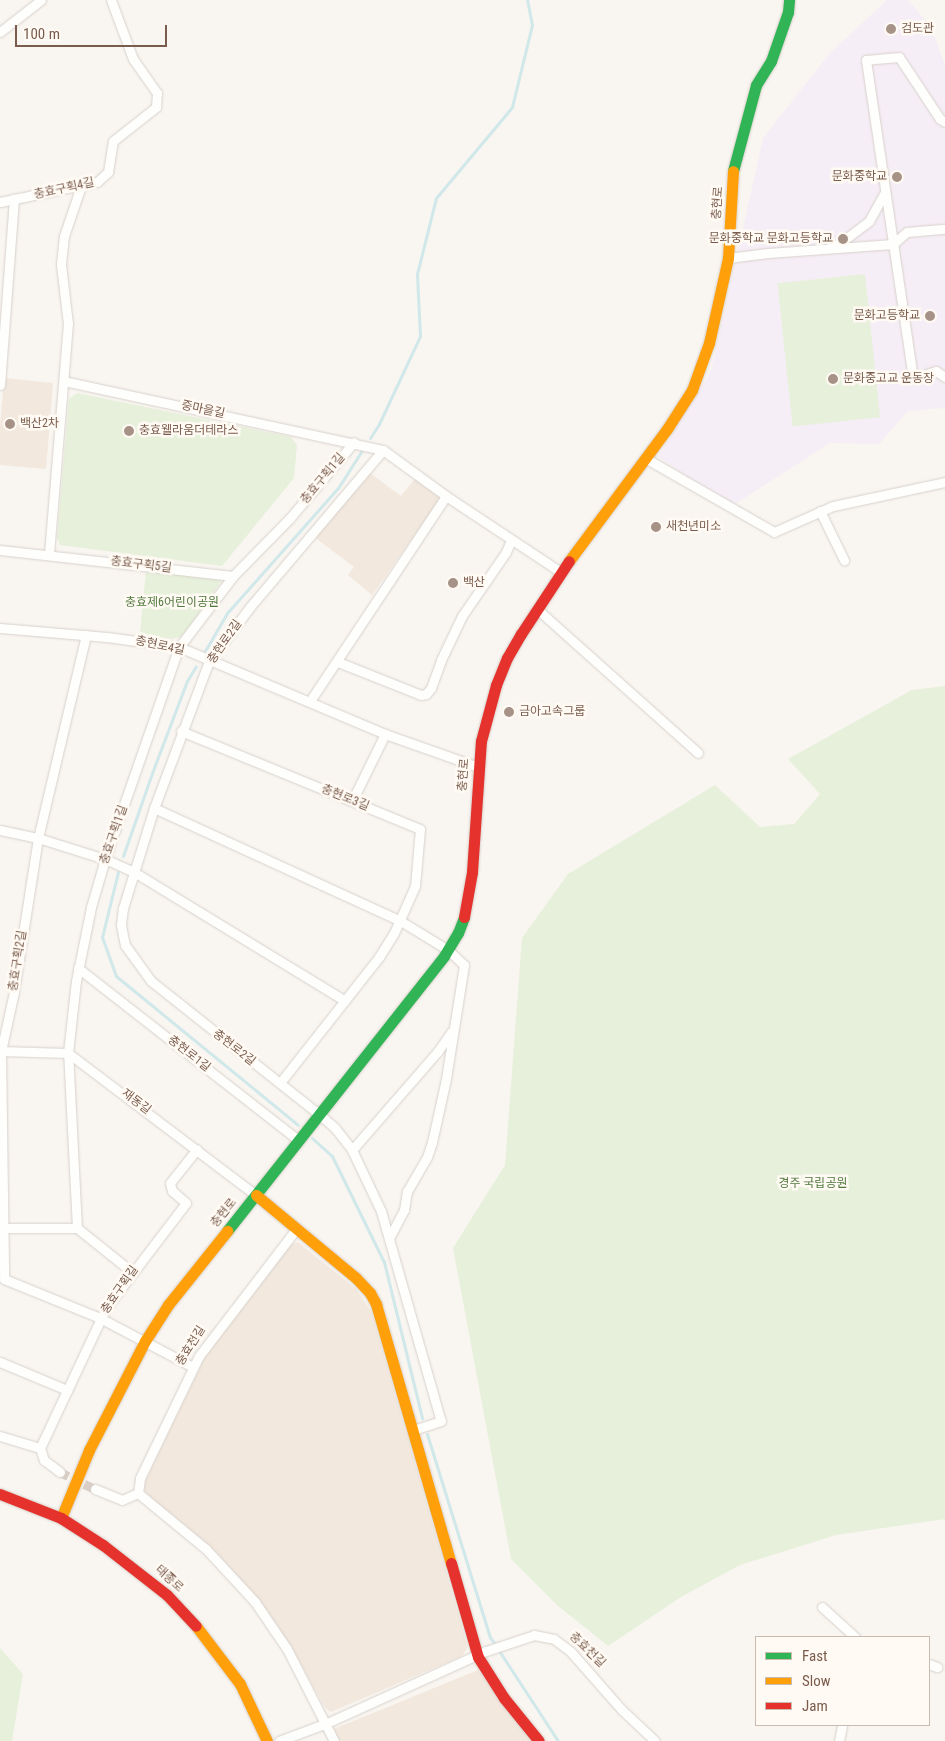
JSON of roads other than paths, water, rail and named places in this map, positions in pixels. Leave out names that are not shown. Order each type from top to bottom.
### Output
[{"type":"street","points":[[0,32],[41,0]]},
{"type":"street","name":"충효구획4길","points":[[0,202],[97,182],[108,172],[114,141],[156,107],[157,93],[133,59],[111,0]]},
{"type":"street","name":"충현로","points":[[61,1518],[89,1450],[144,1341],[168,1304],[448,950],[461,926],[468,897],[481,741],[496,685],[507,658],[561,572],[645,458],[692,390],[709,343],[728,258],[733,172],[756,84],[771,61],[788,12],[789,0]]},
{"type":"street","points":[[945,122],[940,118],[899,58],[866,60],[913,378],[936,371],[945,377]]},
{"type":"street","points":[[49,554],[68,324],[61,264],[64,236],[81,186]]},
{"type":"street","points":[[813,250],[840,243],[869,221],[885,192]]},
{"type":"street","points":[[0,385],[14,199]]},
{"type":"street","points":[[728,258],[893,244],[907,232],[945,229]]},
{"type":"street","name":"중마을길","points":[[64,382],[354,442],[382,450],[446,496],[561,572]]},
{"type":"street","name":"충효구획1길","points":[[77,1228],[68,1053],[78,968],[87,922],[105,859],[179,648],[233,576],[290,518],[354,442]]},
{"type":"street","name":"충현로2길","points":[[382,450],[250,607],[209,661],[154,808],[123,908],[121,925],[125,945],[140,970],[165,995],[280,1083],[335,1128],[352,1150],[373,1190],[389,1238]]},
{"type":"street","points":[[645,458],[774,532],[833,506],[945,482]]},
{"type":"street","points":[[310,701],[338,662],[446,496]]},
{"type":"street","points":[[820,512],[844,560]]},
{"type":"street","points":[[338,662],[421,695],[426,694],[431,688],[462,616],[506,552],[511,540]]},
{"type":"street","name":"충효구획5길","points":[[0,550],[233,576]]},
{"type":"street","points":[[537,609],[698,753]]},
{"type":"street","name":"충현로4길","points":[[0,630],[86,635],[179,648],[310,701],[385,734],[478,767]]},
{"type":"street","name":"충효구획2길","points":[[86,635],[38,838],[14,992],[0,1051],[1,1228],[4,1279],[100,1318]]},
{"type":"street","name":"충현로3길","points":[[182,731],[420,829],[414,886],[387,945],[280,1083]]},
{"type":"street","points":[[352,801],[385,734]]},
{"type":"street","points":[[154,808],[399,920],[448,950],[464,965],[446,1079],[428,1157],[407,1191],[404,1210],[389,1238],[440,1421],[413,1430]]},
{"type":"street","points":[[0,830],[38,838],[105,859],[134,872],[345,1001]]},
{"type":"street","name":"충현로1길","points":[[78,968],[298,1140]]},
{"type":"street","points":[[352,1150],[438,1051],[455,1024]]},
{"type":"street","points":[[0,1051],[68,1053]]},
{"type":"street","name":"재동길","points":[[68,1053],[256,1195]]},
{"type":"street","name":"충효구획길","points":[[40,1448],[100,1318],[132,1272],[186,1203],[172,1191],[170,1183],[197,1149]]},
{"type":"street","points":[[256,1195],[356,1278],[370,1293],[376,1304],[478,1656],[504,1698],[539,1741]]},
{"type":"street","points":[[1,1228],[77,1228],[132,1272]]},
{"type":"street","name":"충효천길","points":[[138,1493],[140,1478],[193,1367],[213,1334],[296,1229]]},
{"type":"street","points":[[100,1318],[193,1367]]},
{"type":"street","points":[[0,1362],[67,1390]]},
{"type":"street","points":[[0,1436],[40,1448],[44,1460],[60,1472]]},
{"type":"street","points":[[95,1490],[122,1500],[138,1493],[206,1549],[256,1602],[288,1649],[334,1741]]},
{"type":"street","name":"태종로","points":[[0,1494],[61,1518],[103,1545],[167,1595],[191,1620],[240,1684],[267,1741]]},
{"type":"street","points":[[822,1607],[854,1636]]},
{"type":"street","name":"충효천길","points":[[279,1741],[326,1723],[486,1651],[534,1636],[554,1639],[571,1652],[622,1710],[655,1741]]},
{"type":"street","points":[[839,1741],[842,1726]]},
{"type":"waterway","points":[[370,438],[379,424],[420,336],[417,274],[436,198],[512,107],[532,25],[527,0]]},
{"type":"waterway","points":[[205,651],[227,613],[338,488],[361,452]]},
{"type":"waterway","points":[[123,856],[187,681],[196,666]]},
{"type":"waterway","points":[[118,872],[102,937],[116,976],[298,1125]]},
{"type":"waterway","points":[[312,1138],[332,1156],[384,1262],[422,1418]]},
{"type":"waterway","points":[[427,1434],[490,1637],[558,1741]]},
{"type":"tunnel","points":[[60,1472],[95,1489]]},
{"type":"place","name":"검도관","points":[[891,29]]},
{"type":"place","name":"문화중학교","points":[[897,177]]},
{"type":"place","name":"문화중학교 문화고등학교","points":[[843,239]]},
{"type":"place","name":"문화고등학교","points":[[930,316]]},
{"type":"place","name":"문화중고교 운동장","points":[[833,379]]},
{"type":"place","name":"백산2차","points":[[10,424]]},
{"type":"place","name":"충효웰라움더테라스","points":[[129,431]]},
{"type":"place","name":"새천년미소","points":[[656,527]]},
{"type":"place","name":"백산","points":[[453,583]]},
{"type":"place","name":"금아고속그룹","points":[[509,712]]},
{"type":"park label","name":"충효제6어린이공원","points":[[172,603]]},
{"type":"park label","name":"경주 국립공원","points":[[813,1184]]}]
